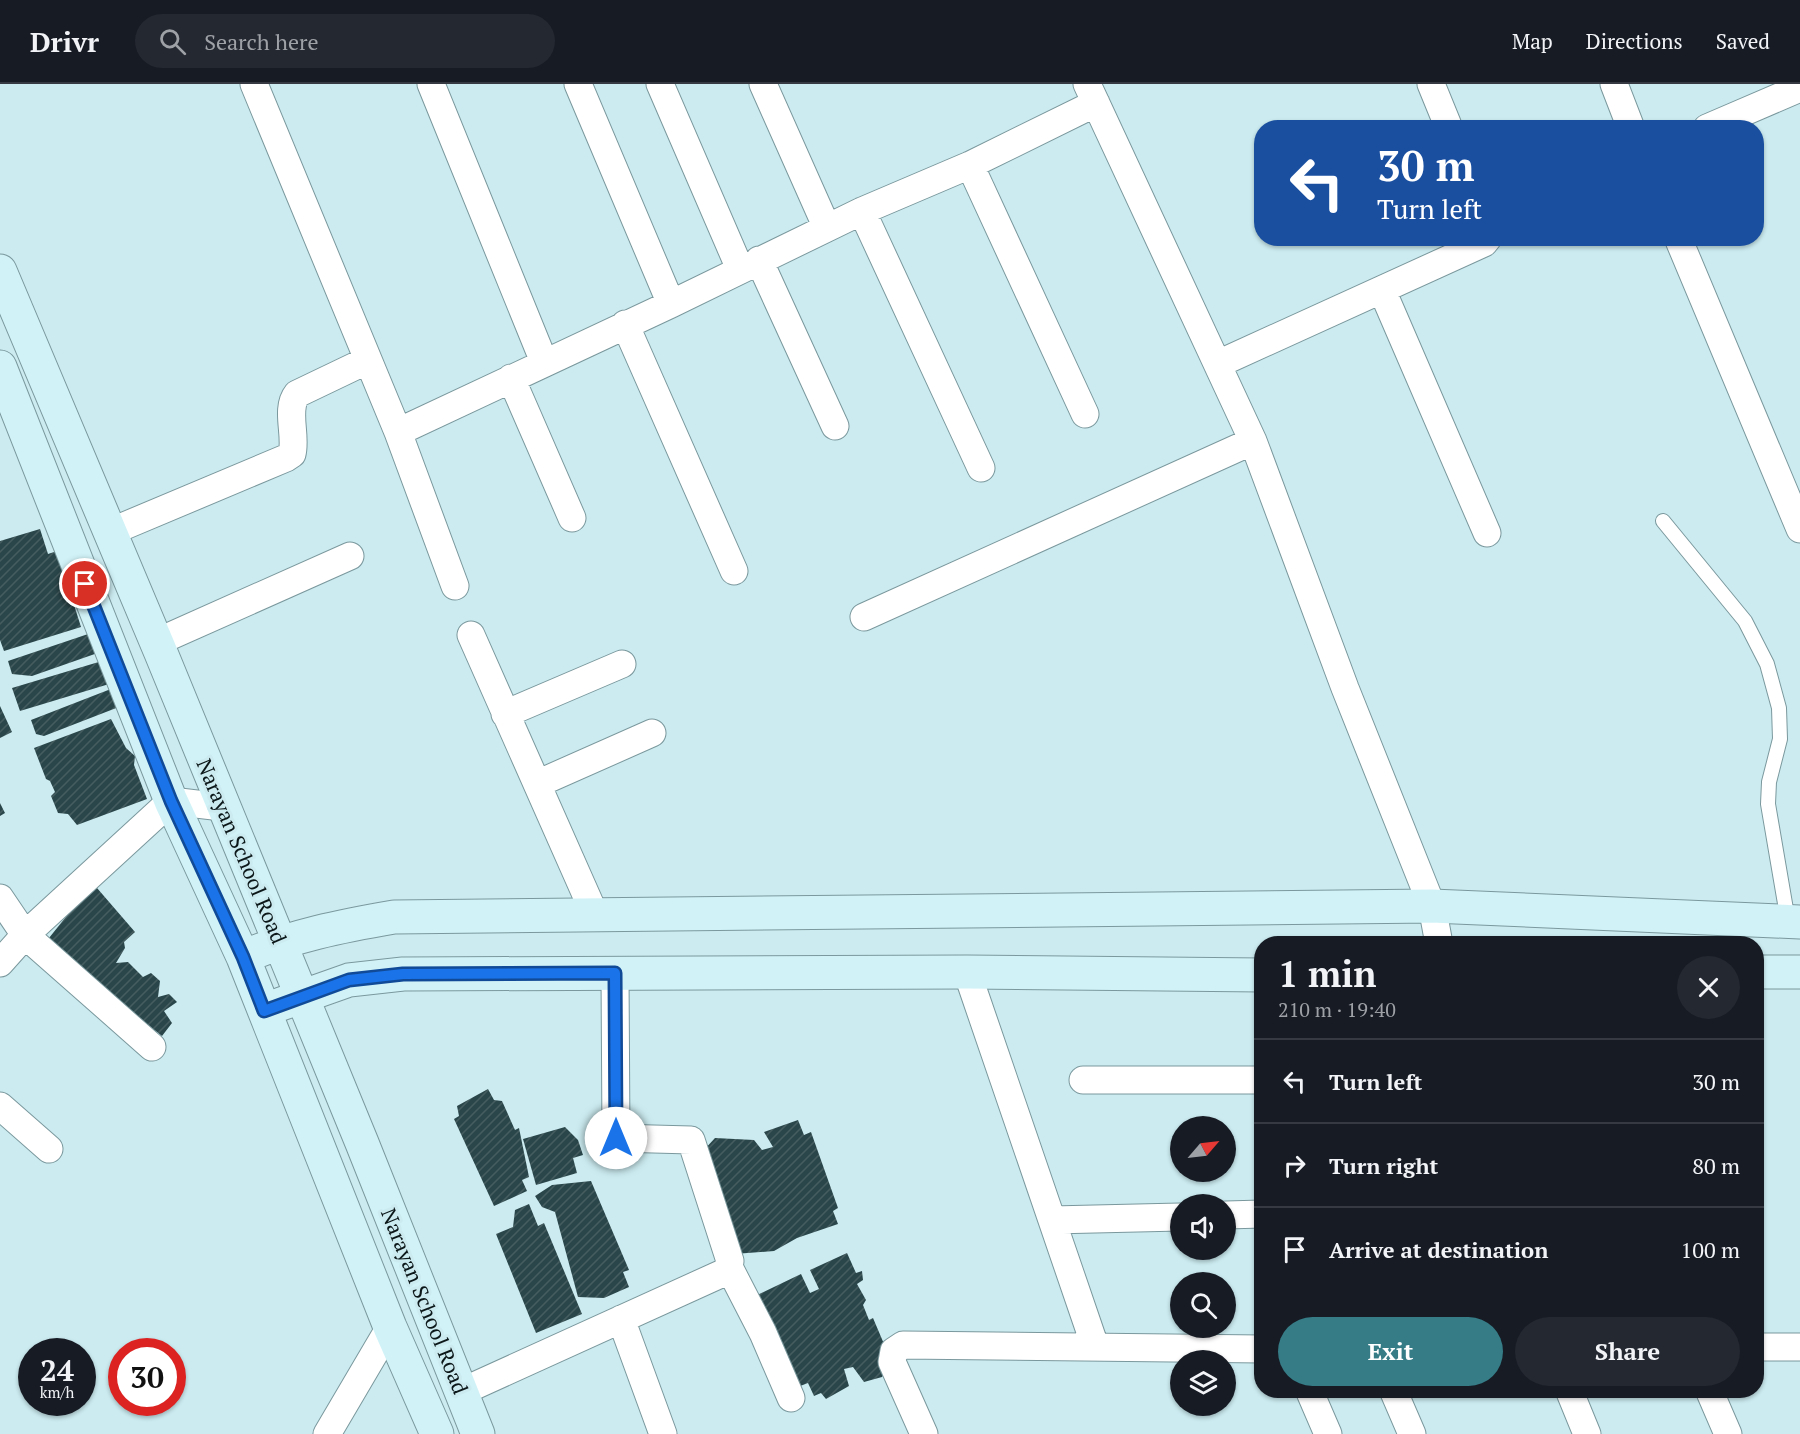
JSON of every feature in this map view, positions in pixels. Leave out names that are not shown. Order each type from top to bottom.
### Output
[{"type":"street","points":[[254,84],[398,432],[455,586]]},
{"type":"street","points":[[430,84],[544,362]]},
{"type":"street","points":[[578,84],[671,304]]},
{"type":"street","points":[[660,84],[749,265],[835,426]]},
{"type":"street","points":[[763,84],[827,228]]},
{"type":"street","points":[[1431,84],[1446,120]]},
{"type":"street","points":[[1614,84],[1628,120]]},
{"type":"street","points":[[1726,120],[1800,88]]},
{"type":"street","points":[[398,432],[671,304],[862,211],[970,165],[1091,94],[1253,441],[1345,688],[1432,906],[1438,936]]},
{"type":"street","points":[[970,165],[1085,414]]},
{"type":"street","points":[[862,211],[981,468]]},
{"type":"street","points":[[1218,364],[1477,246]]},
{"type":"street","points":[[1681,246],[1800,529]]},
{"type":"street","name":"Narayan School Road","points":[[0,271],[157,642],[222,807],[280,941],[478,1434]]},
{"type":"street","points":[[1382,290],[1487,533]]},
{"type":"street","points":[[625,324],[734,571]]},
{"type":"street","points":[[110,532],[292,454],[294,446],[292,405],[297,394],[368,360]]},
{"type":"street","points":[[0,367],[171,801],[243,957],[390,1327],[436,1434]]},
{"type":"street","points":[[510,378],[572,518]]},
{"type":"street","points":[[864,617],[1253,441]]},
{"type":"street","points":[[157,642],[350,556]]},
{"type":"street","points":[[471,635],[595,915]]},
{"type":"street","points":[[505,714],[622,664]]},
{"type":"street","points":[[537,784],[652,733]]},
{"type":"street","points":[[0,963],[25,935],[171,801],[222,807]]},
{"type":"street","points":[[0,898],[25,935],[152,1047]]},
{"type":"street","points":[[243,957],[280,941],[335,927],[394,918],[1432,906],[1794,922]]},
{"type":"street","points":[[264,1011],[302,995],[349,980],[403,974],[968,972],[1254,975]]},
{"type":"street","points":[[968,972],[1095,1346]]},
{"type":"street","points":[[1764,972],[1800,972]]},
{"type":"street","points":[[615,973],[616,1138],[691,1140],[730,1261],[729,1268],[763,1333],[791,1398]]},
{"type":"street","points":[[1083,1080],[1254,1080]]},
{"type":"street","points":[[0,1106],[50,1149]]},
{"type":"street","points":[[1236,1215],[1254,1214]]},
{"type":"street","points":[[1052,1220],[1170,1217]]},
{"type":"street","points":[[461,1392],[723,1273],[729,1268]]},
{"type":"street","points":[[621,1319],[663,1434]]},
{"type":"street","points":[[327,1434],[390,1327]]},
{"type":"street","points":[[924,1434],[892,1362],[894,1351],[903,1346],[1254,1349]]},
{"type":"street","points":[[1764,1347],[1800,1347]]},
{"type":"street","points":[[1312,1398],[1328,1434]]},
{"type":"street","points":[[1396,1398],[1412,1434]]},
{"type":"street","points":[[1572,1398],[1587,1434]]},
{"type":"street","points":[[1712,1398],[1728,1434]]},
{"type":"lane","points":[[1663,521],[1744,621],[1767,664],[1779,708],[1780,739],[1769,782],[1768,804],[1794,922]]},
{"type":"building","points":[[40,529],[48,554],[57,551],[81,627],[4,651],[0,640],[0,541]]},
{"type":"building","points":[[103,629],[109,649],[32,676],[12,674],[8,661]]},
{"type":"building","points":[[112,658],[119,681],[20,711],[12,688]]},
{"type":"building","points":[[116,687],[124,705],[44,736],[36,734],[31,720]]},
{"type":"building","points":[[0,706],[12,732],[0,738]]},
{"type":"building","points":[[111,719],[126,748],[135,756],[134,765],[147,799],[77,825],[68,814],[58,813],[51,796],[55,792],[50,781],[46,779],[34,748]]},
{"type":"building","points":[[0,803],[5,813],[0,816]]},
{"type":"building","points":[[97,888],[135,932],[124,942],[125,948],[116,963],[128,962],[143,977],[151,973],[160,981],[158,997],[169,994],[177,1002],[164,1011],[172,1023],[162,1036],[45,943],[85,893]]},
{"type":"building","points":[[488,1089],[494,1100],[502,1101],[515,1130],[519,1128],[529,1177],[522,1180],[527,1191],[494,1206],[454,1119],[459,1116],[457,1106]]},
{"type":"building","points":[[798,1120],[804,1135],[811,1132],[838,1208],[833,1211],[838,1224],[797,1238],[774,1251],[734,1254],[703,1151],[715,1138],[754,1140],[762,1150],[773,1147],[764,1132]]},
{"type":"building","points":[[565,1127],[578,1140],[583,1155],[573,1158],[577,1173],[536,1185],[523,1139]]},
{"type":"building","points":[[591,1181],[629,1270],[623,1272],[629,1287],[604,1298],[578,1297],[555,1212],[542,1207],[535,1196],[552,1185]]},
{"type":"building","points":[[529,1204],[538,1226],[544,1223],[582,1314],[536,1333],[496,1234],[513,1227],[515,1210]]},
{"type":"building","points":[[847,1253],[856,1273],[862,1271],[863,1280],[857,1284],[866,1300],[863,1305],[869,1320],[873,1318],[887,1351],[888,1369],[882,1377],[864,1382],[853,1367],[844,1369],[849,1386],[826,1399],[821,1393],[814,1396],[808,1383],[795,1388],[753,1297],[801,1274],[810,1293],[819,1289],[810,1270]]},
{"type":"route","points":[[85,584],[171,801],[243,957],[264,1011],[302,995],[349,980],[403,974],[615,973],[616,1138]]}]
